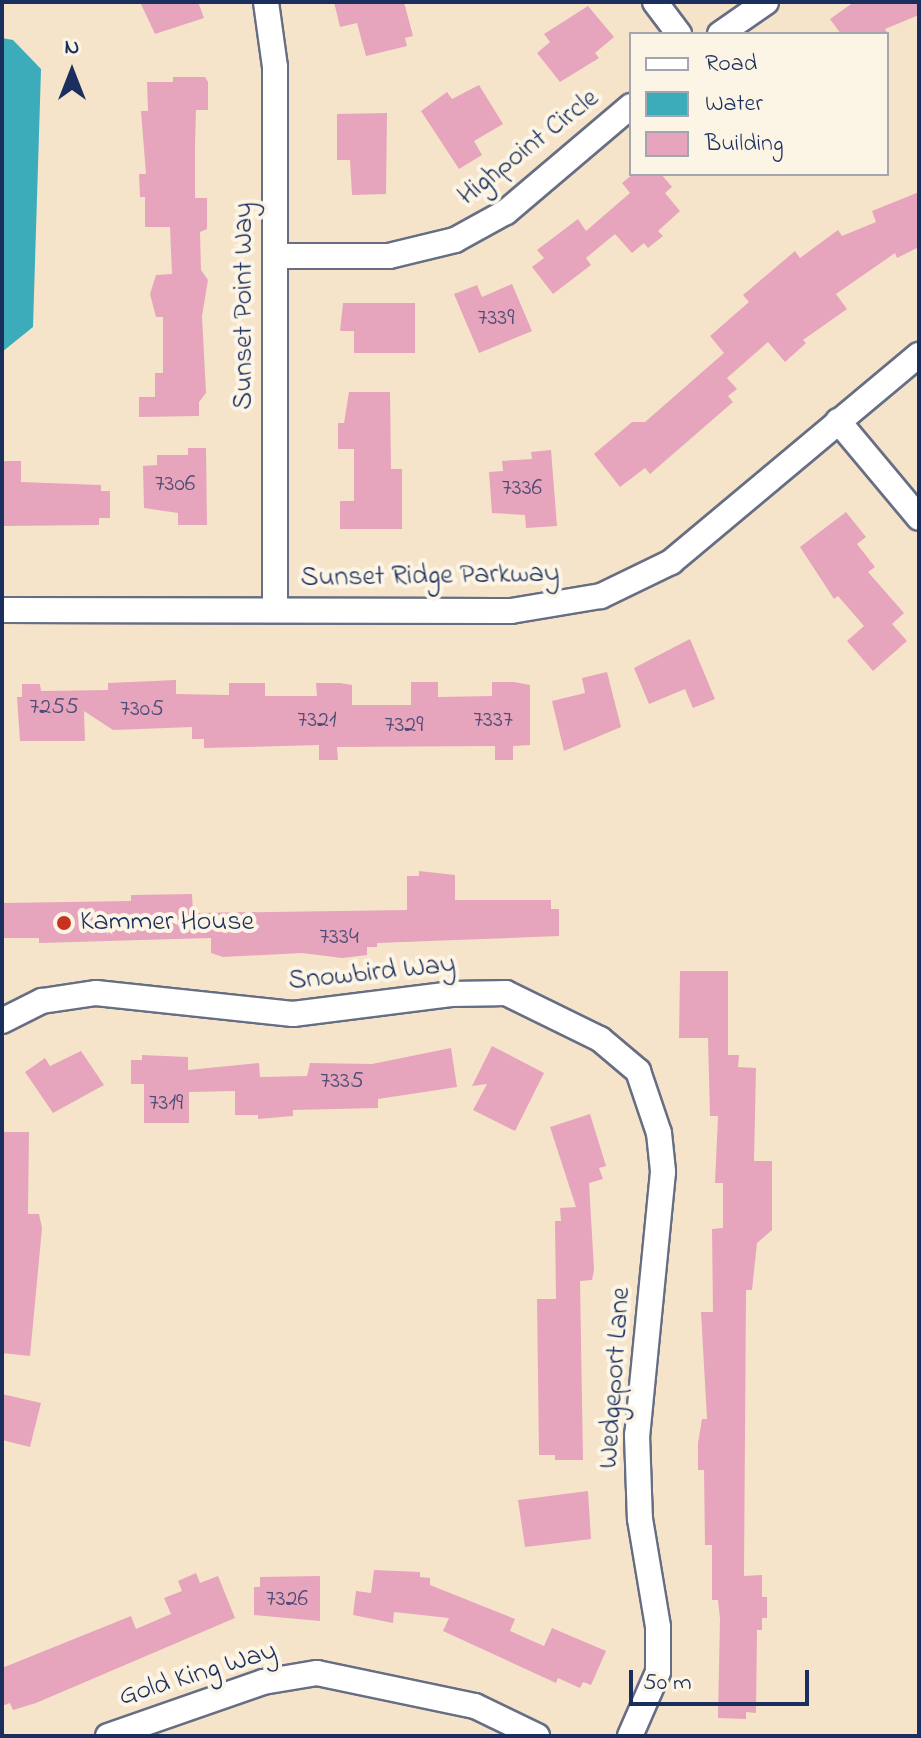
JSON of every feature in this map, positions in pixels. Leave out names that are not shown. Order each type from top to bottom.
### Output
[{"type":"street","name":"Sunset Point Way","points":[[266,2],[275,67],[275,610]]},
{"type":"street","points":[[655,2],[678,32]]},
{"type":"street","points":[[723,32],[766,2]]},
{"type":"street","name":"Highpoint Circle","points":[[275,256],[389,256],[455,240],[506,212],[629,108]]},
{"type":"street","name":"Sunset Ridge Parkway","points":[[2,610],[511,611],[601,596],[671,562],[919,355]]},
{"type":"street","points":[[838,421],[919,518]]},
{"type":"street","name":"Snowbird Way","points":[[2,1021],[42,1001],[96,993],[293,1014],[451,994],[506,993],[600,1039]]},
{"type":"street","name":"Wedgeport Lane","points":[[600,1039],[638,1071],[659,1133],[663,1172],[637,1435],[640,1519],[658,1627],[658,1672],[630,1736]]},
{"type":"street","name":"Gold King Way","points":[[108,1736],[263,1682],[317,1673],[475,1706],[537,1736]]},
{"type":"water","points":[[2,38],[13,40],[41,69],[33,327],[2,352]]},
{"type":"building","points":[[140,2],[198,2],[204,18],[155,34]]},
{"type":"building","points":[[334,2],[404,2],[413,36],[405,38],[407,46],[366,56],[357,23],[340,27]]},
{"type":"building","points":[[854,2],[919,2],[919,15],[885,29],[887,32],[840,32],[830,19]]},
{"type":"building","points":[[588,6],[614,37],[595,53],[599,58],[560,82],[537,53],[550,42],[544,34]]},
{"type":"building","points":[[173,77],[205,77],[208,82],[208,110],[196,110],[195,147],[195,198],[207,198],[207,229],[200,232],[201,270],[208,280],[202,316],[206,393],[199,402],[199,416],[139,417],[139,397],[155,397],[155,373],[163,373],[163,317],[156,317],[150,294],[156,275],[172,274],[170,227],[145,227],[145,197],[140,197],[139,174],[146,174],[141,111],[148,111],[147,82],[173,82]]},
{"type":"building","points":[[479,85],[503,124],[474,141],[482,155],[459,169],[421,111],[447,92],[452,99]]},
{"type":"building","points":[[387,113],[386,194],[352,195],[350,160],[337,160],[337,114]]},
{"type":"building","points":[[631,176],[663,176],[672,187],[665,193],[680,211],[658,231],[663,236],[648,248],[644,243],[632,253],[615,234],[586,258],[591,265],[553,294],[532,267],[544,258],[537,250],[578,219],[586,231],[630,193],[622,183]]},
{"type":"building","points":[[919,192],[919,247],[897,258],[895,253],[836,294],[847,309],[803,340],[806,343],[785,362],[768,342],[727,378],[737,389],[728,396],[733,402],[650,474],[645,468],[620,487],[594,454],[632,422],[645,422],[724,353],[710,336],[749,302],[743,295],[795,251],[800,258],[838,230],[842,236],[876,222],[872,211]]},
{"type":"building","points":[[512,284],[532,331],[479,353],[454,294],[477,285],[482,297]]},
{"type":"building","points":[[343,303],[415,303],[415,353],[354,353],[354,331],[340,331]]},
{"type":"building","points":[[349,392],[390,392],[391,469],[402,469],[402,529],[340,529],[340,501],[354,501],[354,449],[338,449],[338,423],[344,423]]},
{"type":"building","points":[[188,448],[206,448],[207,525],[178,525],[178,513],[144,508],[143,466],[157,465],[157,455],[188,455]]},
{"type":"building","points":[[551,450],[557,526],[526,528],[525,515],[492,513],[489,472],[503,471],[502,461],[532,459],[531,452]]},
{"type":"building","points":[[2,461],[21,461],[21,482],[101,485],[101,491],[110,491],[110,518],[99,518],[99,525],[2,526]]},
{"type":"building","points":[[846,512],[866,537],[857,544],[875,567],[868,572],[904,613],[892,624],[907,641],[873,671],[847,641],[864,626],[838,596],[834,599],[800,547]]},
{"type":"building","points":[[690,639],[715,699],[693,708],[685,689],[649,704],[634,668]]},
{"type":"building","points":[[607,672],[621,727],[564,751],[552,701],[585,693],[582,678]]},
{"type":"building","points":[[176,680],[176,694],[229,695],[229,683],[265,683],[265,696],[317,696],[316,683],[340,683],[352,685],[352,705],[411,705],[411,682],[438,682],[438,697],[492,696],[492,682],[514,682],[530,685],[530,745],[513,746],[513,760],[495,760],[495,746],[337,747],[338,760],[319,760],[319,745],[204,748],[204,739],[192,739],[192,727],[113,730],[84,711],[85,741],[20,741],[17,697],[22,697],[22,684],[40,684],[41,691],[108,690],[108,683]]},
{"type":"building","points":[[419,871],[455,875],[455,900],[551,900],[551,909],[559,909],[559,936],[377,943],[377,947],[367,947],[367,955],[342,958],[302,953],[223,957],[211,953],[211,938],[39,943],[39,938],[2,938],[2,903],[131,901],[131,895],[192,894],[193,913],[407,910],[407,876],[419,876]]},
{"type":"building","points":[[680,971],[728,971],[728,1055],[739,1055],[738,1067],[756,1068],[754,1161],[772,1161],[772,1230],[757,1243],[752,1290],[746,1290],[744,1576],[762,1575],[762,1597],[767,1597],[767,1618],[762,1618],[762,1630],[757,1630],[756,1713],[746,1712],[746,1719],[718,1718],[720,1619],[718,1600],[712,1600],[712,1545],[705,1545],[704,1470],[698,1470],[698,1443],[702,1419],[707,1419],[701,1312],[713,1312],[712,1229],[723,1228],[723,1183],[715,1183],[718,1116],[710,1116],[708,1038],[679,1038]]},
{"type":"building","points":[[492,1046],[544,1073],[515,1131],[473,1110],[487,1084],[472,1086]]},
{"type":"building","points":[[451,1048],[457,1087],[378,1099],[378,1108],[293,1110],[293,1116],[258,1119],[258,1115],[235,1115],[235,1091],[189,1092],[189,1123],[144,1123],[144,1084],[131,1084],[131,1060],[142,1060],[142,1055],[188,1057],[188,1070],[259,1063],[260,1077],[307,1076],[310,1063],[372,1064]]},
{"type":"building","points":[[81,1051],[104,1085],[53,1113],[25,1072],[45,1058],[50,1066]]},
{"type":"building","points":[[590,1114],[606,1166],[599,1168],[603,1179],[589,1183],[594,1270],[592,1280],[580,1281],[583,1460],[555,1460],[555,1455],[539,1455],[537,1299],[556,1299],[555,1221],[561,1221],[560,1208],[576,1207],[550,1127]]},
{"type":"building","points":[[2,1132],[29,1132],[28,1214],[39,1214],[42,1228],[30,1356],[2,1353]]},
{"type":"building","points":[[2,1394],[41,1403],[30,1447],[2,1440]]},
{"type":"building","points":[[588,1491],[591,1539],[525,1547],[518,1500]]},
{"type":"building","points":[[374,1570],[420,1572],[420,1577],[430,1578],[430,1585],[515,1619],[510,1631],[544,1646],[552,1628],[606,1651],[591,1685],[583,1682],[580,1688],[558,1678],[556,1683],[443,1631],[449,1618],[394,1612],[393,1623],[353,1615],[356,1591],[371,1593]]},
{"type":"building","points":[[196,1573],[200,1583],[218,1576],[235,1618],[36,1703],[13,1710],[10,1703],[2,1706],[2,1668],[131,1616],[136,1629],[171,1614],[164,1598],[182,1591],[178,1581]]},
{"type":"building","points":[[320,1576],[320,1621],[254,1615],[254,1587],[260,1587],[260,1577]]},
{"type":"place","name":"Kammer House","points":[[64,923]]}]
